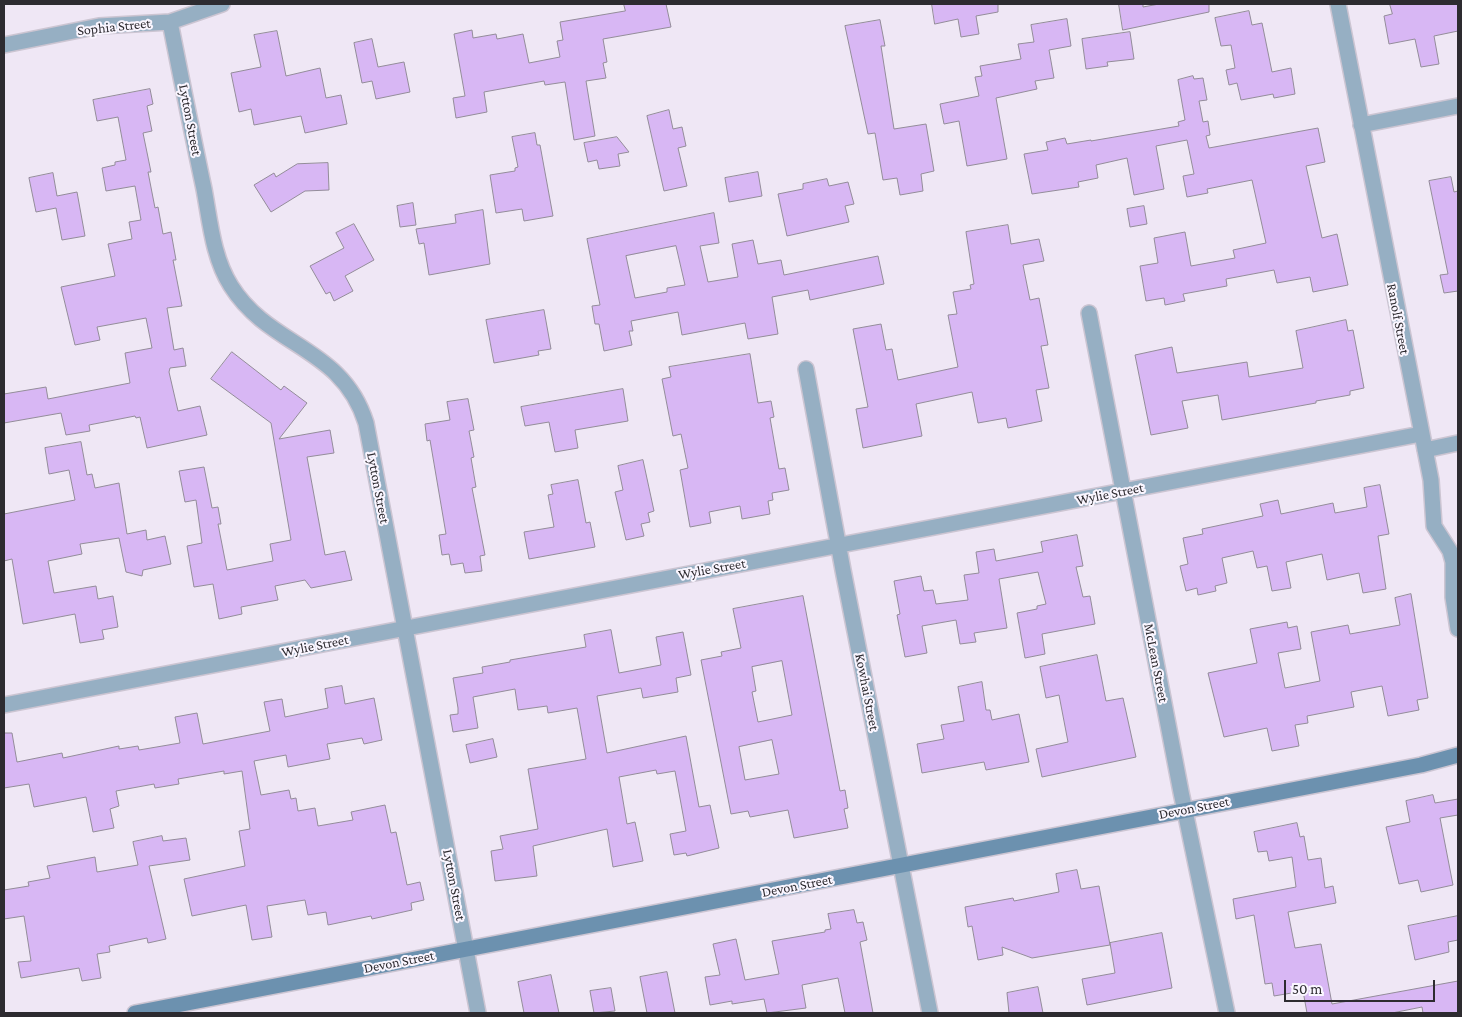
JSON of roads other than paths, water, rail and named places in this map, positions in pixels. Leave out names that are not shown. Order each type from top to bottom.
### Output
[{"type":"main road","name":"Devon Street","points":[[135,1013],[1421,765],[1458,755]]},
{"type":"street","name":"Sophia Street","points":[[4,45],[99,26],[170,22],[222,4]]},
{"type":"street","name":"Ranolf Street","points":[[1338,4],[1431,480],[1432,518],[1437,533],[1450,551],[1453,562],[1453,597],[1458,630]]},
{"type":"street","name":"Lytton Street","points":[[170,22],[215,248],[230,286],[257,317],[324,361],[351,389],[361,407],[366,423],[478,1013]]},
{"type":"street","points":[[1361,125],[1458,106]]},
{"type":"street","name":"McLean Street","points":[[1089,313],[1185,810],[1227,1013]]},
{"type":"street","name":"Kowhai Street","points":[[806,369],[930,1013]]},
{"type":"street","name":"Wylie Street","points":[[4,705],[1421,434]]},
{"type":"street","points":[[1425,450],[1458,443]]}]
